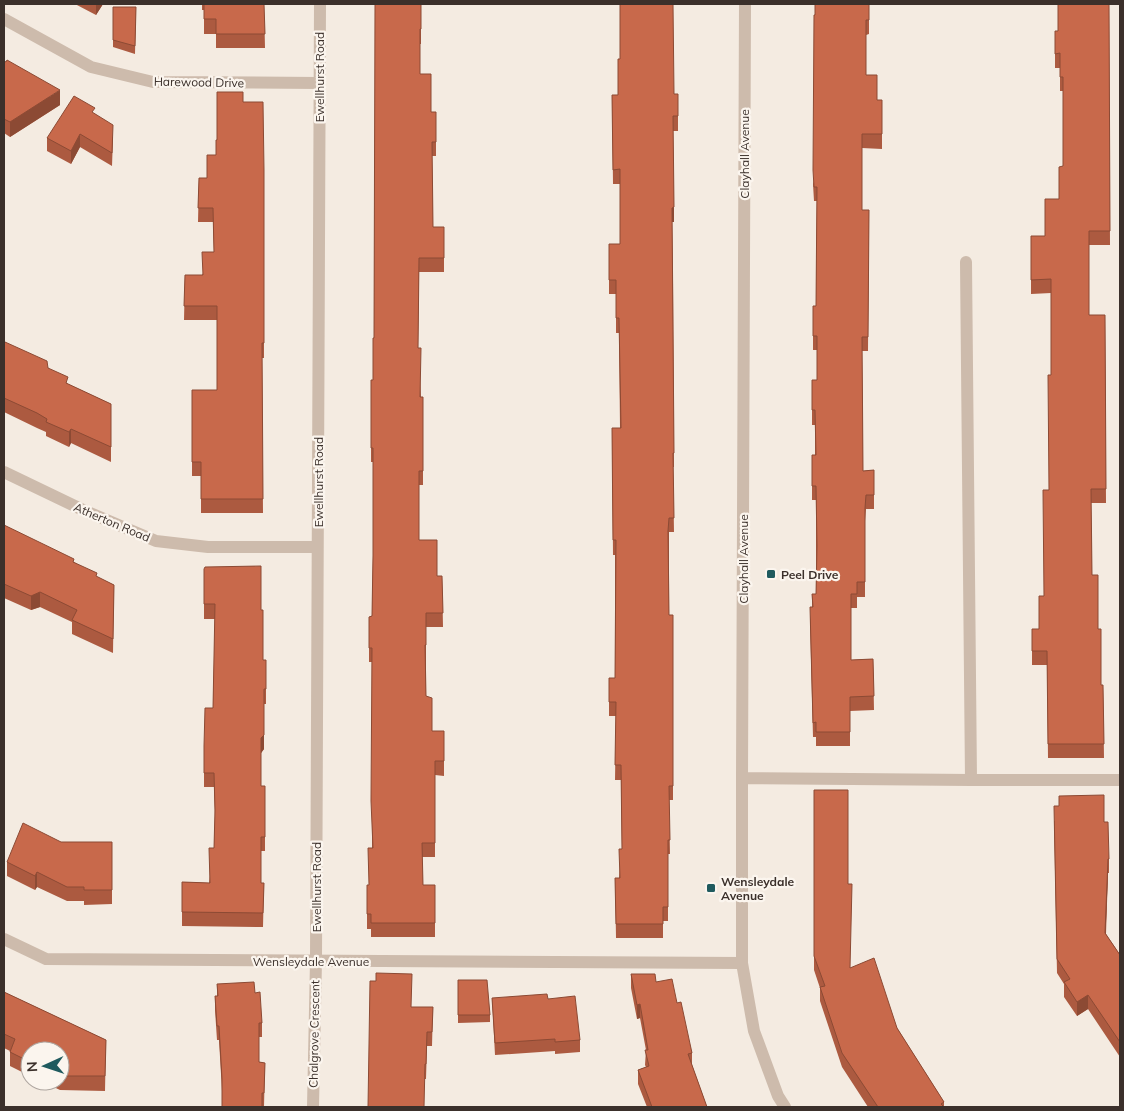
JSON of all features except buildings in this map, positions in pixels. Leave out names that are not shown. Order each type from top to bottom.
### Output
[{"type":"street","name":"Ewellhurst Road","points":[[316,961],[320,4]]},
{"type":"street","name":"Clayhall Avenue","points":[[745,4],[742,963],[754,1031],[778,1096],[785,1107]]},
{"type":"street","name":"Harewood Drive","points":[[4,19],[91,67],[153,82],[319,82]]},
{"type":"street","points":[[966,262],[971,780]]},
{"type":"street","name":"Atherton Road","points":[[4,472],[83,510],[156,541],[208,548],[317,547]]},
{"type":"street","points":[[742,778],[1120,780]]},
{"type":"street","name":"Wensleydale Avenue","points":[[4,939],[46,960],[742,963]]},
{"type":"street","name":"Chalgrove Crescent","points":[[313,1107],[316,961]]},
{"type":"place","name":"Peel Drive","points":[[771,574]]},
{"type":"place","name":"Wensleydale Avenue","points":[[711,888]]}]
